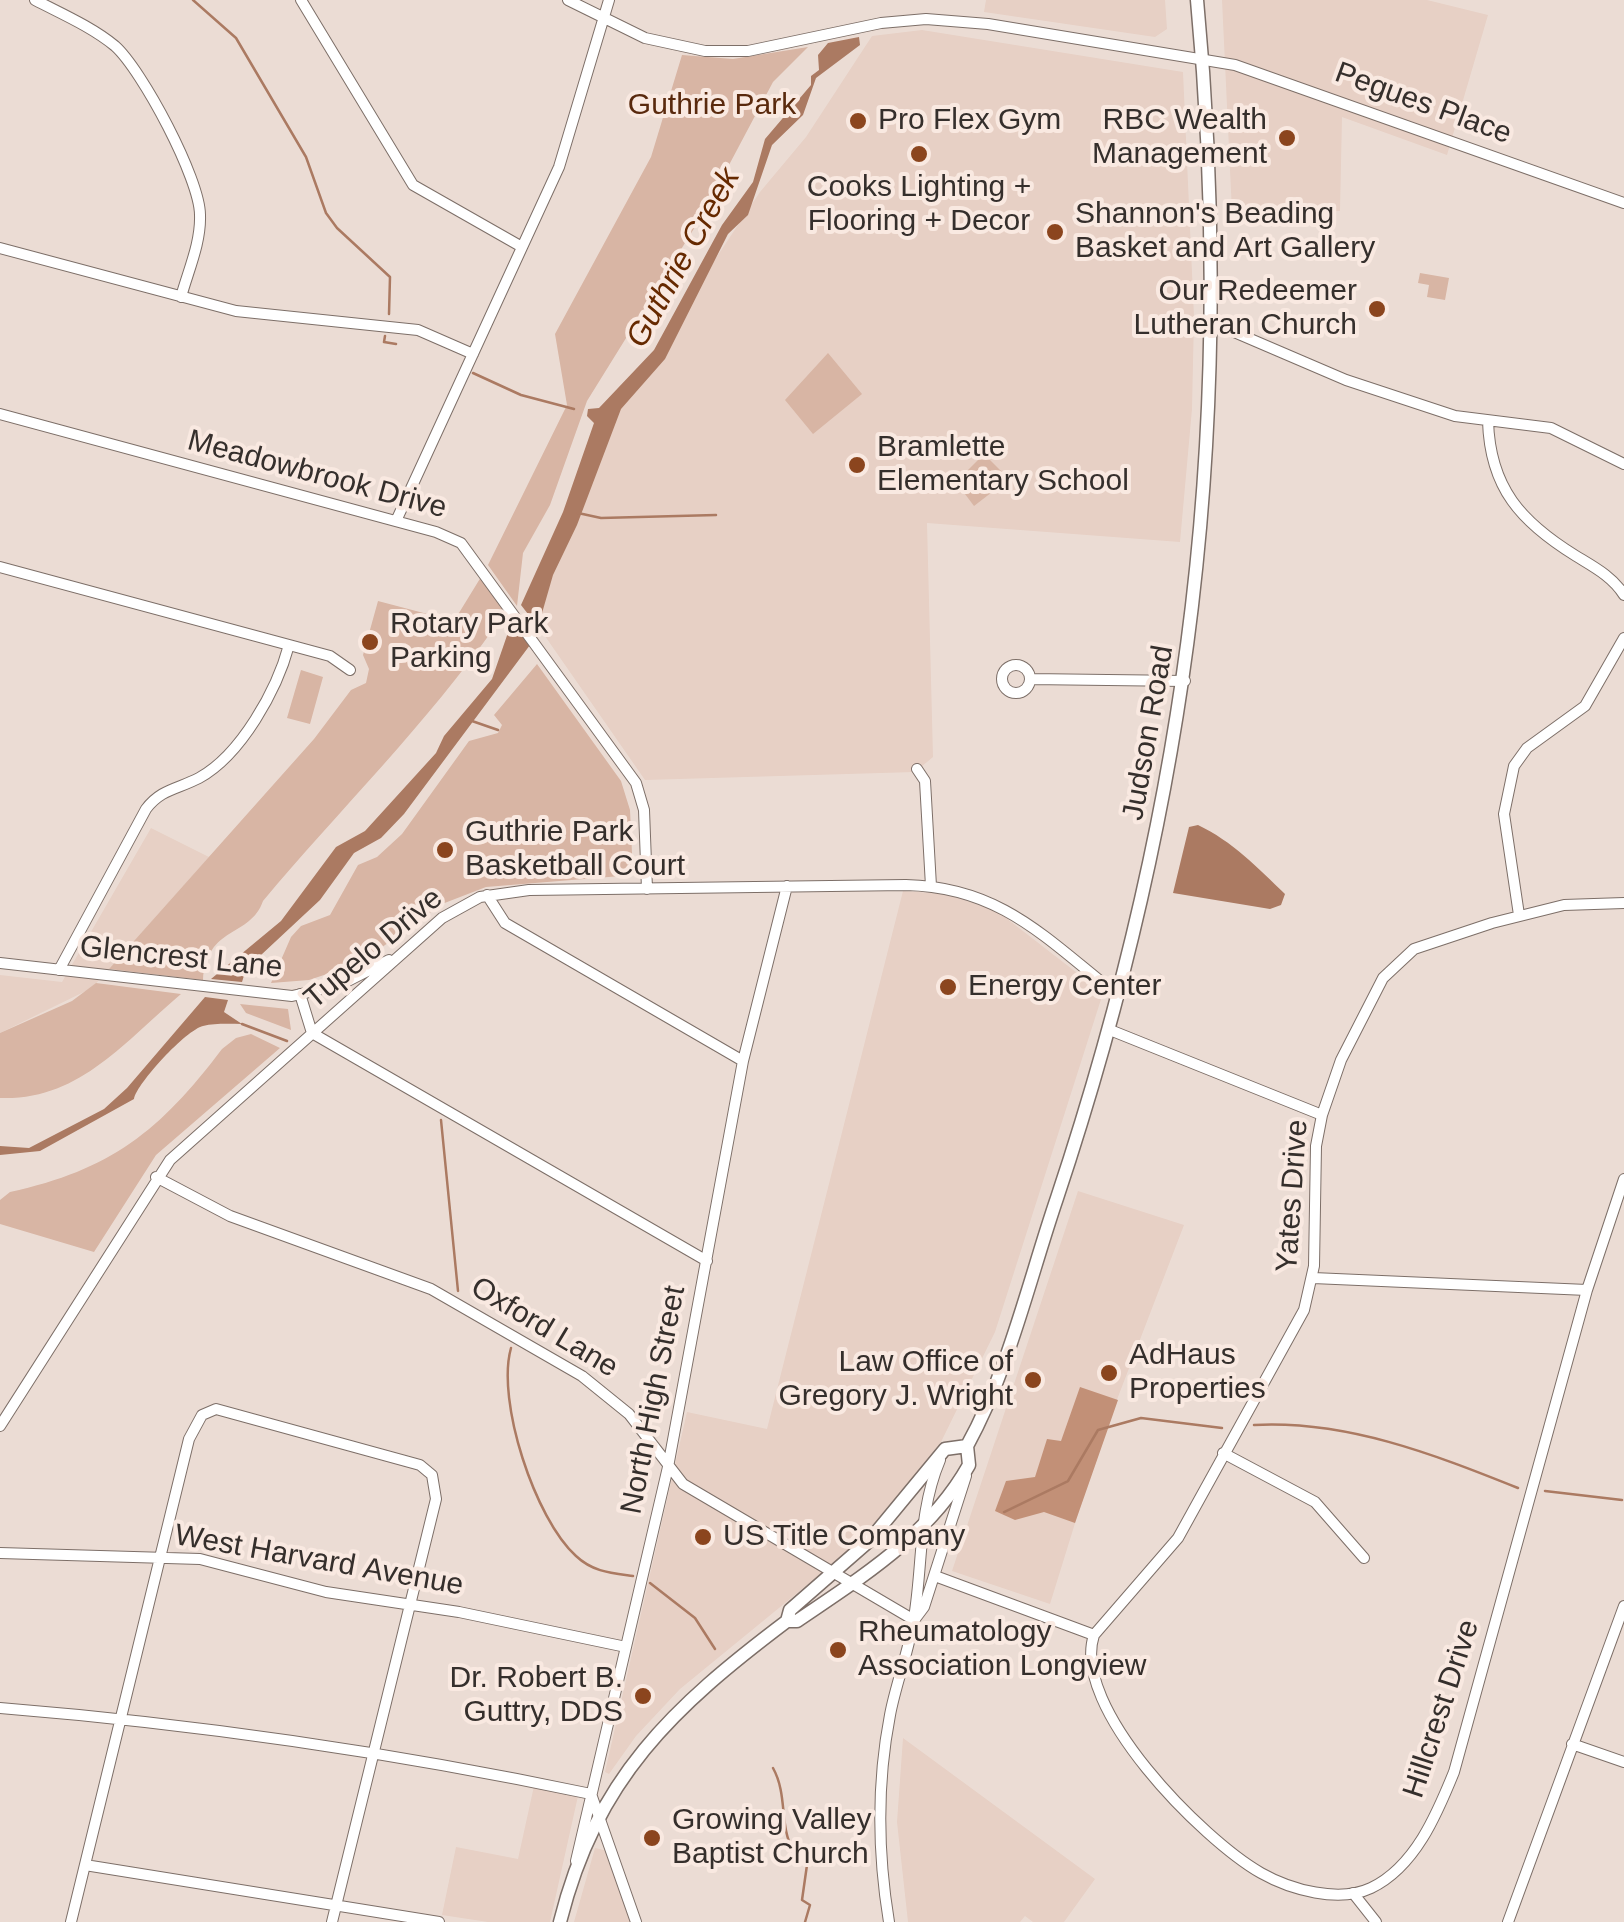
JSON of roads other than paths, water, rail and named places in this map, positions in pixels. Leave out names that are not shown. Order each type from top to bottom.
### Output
[{"type":"main road","name":"Judson Road","points":[[969,1464],[967,1446],[1008,1344],[1110,1030],[1166,788],[1184,681],[1204,504],[1213,323],[1196,0]]},
{"type":"main road","points":[[571,1881],[598,1814],[632,1761],[669,1718],[787,1621],[790,1610],[835,1574],[903,1504],[945,1449],[967,1446]]},
{"type":"main road","points":[[787,1621],[797,1621],[921,1531],[969,1464]]},
{"type":"main road","name":"North High Street","points":[[560,1922],[571,1881]]},
{"type":"street","points":[[36,0],[105,39],[124,56],[184,165],[200,212],[181,298]]},
{"type":"street","points":[[301,0],[413,185],[522,247]]},
{"type":"street","name":"Pegues Place","points":[[568,0],[654,41],[726,53],[880,23],[926,20],[988,24],[1202,60],[1271,75],[1624,203]]},
{"type":"street","points":[[396,521],[567,147],[609,0]]},
{"type":"street","points":[[0,248],[181,298],[257,314],[412,328],[473,354]]},
{"type":"street","points":[[1213,323],[1346,380],[1455,416],[1551,428],[1624,464]]},
{"type":"street","name":"Meadowbrook Drive","points":[[0,414],[448,536],[472,554],[630,773],[644,810],[647,889]]},
{"type":"street","points":[[1488,421],[1493,467],[1513,507],[1546,537],[1608,576],[1624,595]]},
{"type":"street","points":[[0,567],[336,658],[350,670]]},
{"type":"street","points":[[1520,916],[1504,814],[1514,766],[1526,748],[1586,706],[1624,638]]},
{"type":"street","points":[[59,970],[146,810],[164,792],[212,768],[249,727],[275,690],[289,646]]},
{"type":"street","points":[[1030,678],[1184,681]]},
{"type":"street","points":[[917,769],[925,781],[931,886]]},
{"type":"street","name":"Tupelo Drive","points":[[0,1426],[156,1176],[407,949],[456,909],[487,896],[529,890],[787,886],[931,886],[967,891],[1000,905],[1119,996]]},
{"type":"street","name":"North High Street","points":[[571,1881],[668,1467],[743,1061],[787,886]]},
{"type":"street","points":[[487,896],[505,923],[743,1061]]},
{"type":"street","name":"Yates Drive","points":[[1094,1635],[1178,1538],[1298,1322],[1313,1278],[1316,1146],[1322,1115],[1372,998],[1398,960],[1420,946],[1520,916],[1564,905],[1624,903]]},
{"type":"street","name":"Glencrest Lane","points":[[0,962],[238,993],[300,994],[354,980],[407,949]]},
{"type":"street","points":[[300,994],[312,1033],[707,1261]]},
{"type":"street","points":[[1110,1030],[1322,1115]]},
{"type":"street","name":"Oxford Lane","points":[[156,1176],[230,1216],[446,1297],[601,1389],[629,1414],[668,1467],[690,1489],[914,1620]]},
{"type":"street","name":"Hillcrest Drive","points":[[1354,1893],[1381,1882],[1402,1863],[1424,1834],[1450,1783],[1587,1290],[1624,1179]]},
{"type":"street","points":[[1313,1278],[1587,1290]]},
{"type":"street","points":[[71,1922],[189,1438],[199,1418],[219,1409],[416,1463],[432,1475],[436,1496],[332,1922]]},
{"type":"street","points":[[889,1922],[882,1852],[884,1758],[893,1698],[914,1620],[921,1531],[929,1490],[945,1449]]},
{"type":"street","points":[[1223,1453],[1314,1502],[1364,1558]]},
{"type":"street","points":[[914,1620],[924,1608],[969,1464]]},
{"type":"street","name":"West Harvard Avenue","points":[[0,1553],[200,1559],[326,1592],[626,1647]]},
{"type":"street","points":[[935,1576],[1094,1635],[1090,1660],[1101,1694],[1127,1742],[1160,1784],[1260,1872],[1318,1892],[1354,1893],[1376,1922]]},
{"type":"street","points":[[1508,1922],[1624,1606]]},
{"type":"street","points":[[0,1708],[371,1754],[590,1794],[636,1922]]},
{"type":"street","points":[[1572,1744],[1624,1762]]},
{"type":"street","points":[[85,1866],[439,1922]]},
{"type":"waterway","points":[[193,0],[236,38],[306,157],[326,213],[390,277],[389,314]]},
{"type":"waterway","points":[[385,336],[384,342],[396,344]]},
{"type":"waterway","points":[[473,373],[521,395],[574,409]]},
{"type":"waterway","points":[[578,513],[601,518],[716,515]]},
{"type":"waterway","points":[[472,721],[498,730]]},
{"type":"waterway","points":[[242,1024],[287,1041]]},
{"type":"waterway","points":[[441,1120],[458,1291]]},
{"type":"waterway","points":[[511,1348],[509,1398],[514,1427],[522,1458],[546,1515],[582,1561],[603,1571],[633,1576]]},
{"type":"waterway","points":[[1004,1512],[1068,1481],[1098,1430],[1141,1418],[1222,1428]]},
{"type":"waterway","points":[[1254,1425],[1356,1434],[1421,1452],[1518,1488]]},
{"type":"waterway","points":[[1545,1491],[1622,1500]]},
{"type":"waterway","points":[[650,1583],[695,1618],[715,1649]]},
{"type":"waterway","points":[[773,1768],[789,1841],[793,1850],[809,1851],[802,1900],[810,1905],[805,1922]]},
{"type":"place","name":"Pro Flex Gym","points":[[858,121]]},
{"type":"place","name":"RBC Wealth Management","points":[[1287,138]]},
{"type":"place","name":"Cooks Lighting + Flooring + Decor","points":[[919,154]]},
{"type":"place","name":"Shannon's Beading Basket and Art Gallery","points":[[1055,232]]},
{"type":"place","name":"Our Redeemer Lutheran Church","points":[[1377,309]]},
{"type":"place","name":"Bramlette Elementary School","points":[[857,465]]},
{"type":"place","name":"Rotary Park Parking","points":[[370,642]]},
{"type":"place","name":"Guthrie Park Basketball Court","points":[[445,850]]},
{"type":"place","name":"Energy Center","points":[[948,987]]},
{"type":"place","name":"AdHaus Properties","points":[[1109,1373]]},
{"type":"place","name":"Law Office of Gregory J. Wright","points":[[1033,1380]]},
{"type":"place","name":"US Title Company","points":[[703,1537]]},
{"type":"place","name":"Rheumatology Association Longview","points":[[838,1650]]},
{"type":"place","name":"Dr. Robert B. Guttry, DDS","points":[[643,1696]]},
{"type":"place","name":"Growing Valley Baptist Church","points":[[652,1838]]},
{"type":"park label","name":"Guthrie Park","points":[[712,106]]},
{"type":"water label","name":"Guthrie Creek","points":[[684,258]]}]
